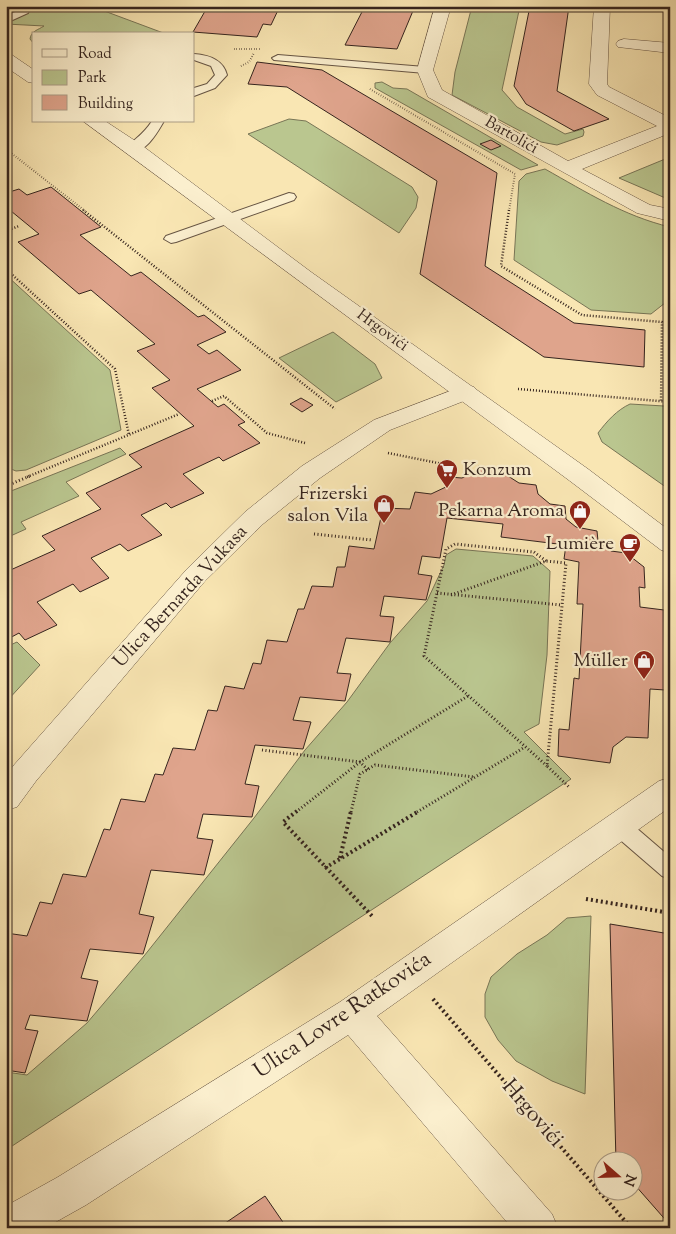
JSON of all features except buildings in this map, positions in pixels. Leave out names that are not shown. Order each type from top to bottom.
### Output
[{"type":"street","points":[[425,70],[443,6]]},
{"type":"street","points":[[602,6],[598,84],[603,91],[670,126]]},
{"type":"street","points":[[624,44],[670,48]]},
{"type":"street","points":[[6,59],[32,77]]},
{"type":"street","name":"Bartolići","points":[[425,70],[434,93],[644,209],[670,215]]},
{"type":"street","name":"Hrgovići","points":[[94,122],[133,148],[304,276],[466,392],[670,544]]},
{"type":"street","points":[[567,168],[670,126]]},
{"type":"street","name":"Ulica Bernarda Vukasa","points":[[6,798],[16,772],[196,575],[254,518],[311,472],[382,425],[466,392]]},
{"type":"street","name":"Ulica Lovre Ratkovića","points":[[6,1228],[72,1191],[352,1013],[670,790]]},
{"type":"street","points":[[352,1013],[538,1228]]},
{"type":"lane","points":[[6,20],[24,11]]},
{"type":"lane","points":[[195,57],[209,60],[216,65],[220,70],[221,76],[211,86],[195,92]]},
{"type":"lane","points":[[278,58],[425,70]]},
{"type":"lane","points":[[133,148],[148,137],[157,122]]},
{"type":"lane","points":[[171,239],[289,197]]},
{"type":"lane","points":[[619,826],[670,870]]},
{"type":"path","points":[[370,89],[515,174],[501,266],[582,315],[662,322],[661,402]]},
{"type":"path","points":[[6,149],[335,409]]},
{"type":"path","points":[[6,230],[19,226]]},
{"type":"path","points":[[6,268],[116,369],[129,435]]},
{"type":"path","points":[[518,390],[670,402]]},
{"type":"path","points":[[212,400],[224,396],[267,433],[286,438]]},
{"type":"path","points":[[7,485],[180,414]]},
{"type":"path","points":[[314,534],[372,540]]},
{"type":"path","points":[[546,561],[534,552],[455,544],[446,549],[424,656],[569,787]]},
{"type":"path","points":[[451,595],[546,561],[566,563],[547,766]]},
{"type":"path","points":[[437,593],[561,605]]},
{"type":"path","points":[[373,917],[283,822],[360,762],[468,696]]},
{"type":"path","points":[[325,868],[525,747]]},
{"type":"path","points":[[262,750],[360,762],[368,770]]},
{"type":"path","points":[[340,859],[360,774],[375,765],[475,778]]},
{"type":"path","points":[[586,899],[670,912]]},
{"type":"path","name":"Hrgovići","points":[[433,999],[631,1228]]},
{"type":"green space","points":[[6,6],[91,6],[161,32],[34,32],[44,26],[6,24]]},
{"type":"green space","points":[[472,6],[520,6],[502,90],[517,107],[565,134],[583,129],[583,136],[557,145],[541,142],[452,95],[455,72]]},
{"type":"green space","points":[[382,82],[393,88],[407,89],[538,165],[521,170],[375,88],[375,83]]},
{"type":"green space","points":[[289,119],[306,121],[412,187],[418,197],[416,208],[399,233],[248,134]]},
{"type":"green space","points":[[670,157],[670,200],[619,178]]},
{"type":"green space","points":[[545,169],[590,195],[621,210],[670,227],[670,299],[651,314],[591,310],[514,260],[519,181],[526,174]]},
{"type":"green space","points":[[6,275],[110,370],[121,430],[26,470],[16,471],[6,467]]},
{"type":"green space","points":[[333,332],[375,364],[382,378],[336,402],[279,358]]},
{"type":"green space","points":[[630,404],[664,406],[670,409],[670,490],[602,442],[598,433],[613,416]]},
{"type":"green space","points":[[120,448],[126,454],[66,482],[79,496],[21,522],[26,529],[6,538],[6,493]]},
{"type":"green space","points":[[456,549],[533,556],[550,571],[547,655],[539,724],[524,732],[571,779],[6,1150],[6,1072],[27,1075],[87,1023],[144,956],[254,818],[305,750],[347,702],[390,643],[427,601],[444,565],[446,555]]},
{"type":"green space","points":[[17,642],[40,665],[6,702],[6,647]]},
{"type":"green space","points":[[591,916],[585,1094],[552,1081],[516,1061],[498,1040],[485,1017],[485,994],[491,977],[517,954],[547,935],[567,918]]},
{"type":"place","name":"Konzum","points":[[447,489]]},
{"type":"place","name":"Frizerski salon Vila","points":[[384,524]]},
{"type":"place","name":"Pekarna Aroma","points":[[580,530]]},
{"type":"place","name":"Lumière","points":[[630,563]]},
{"type":"place","name":"Müller","points":[[644,680]]}]
